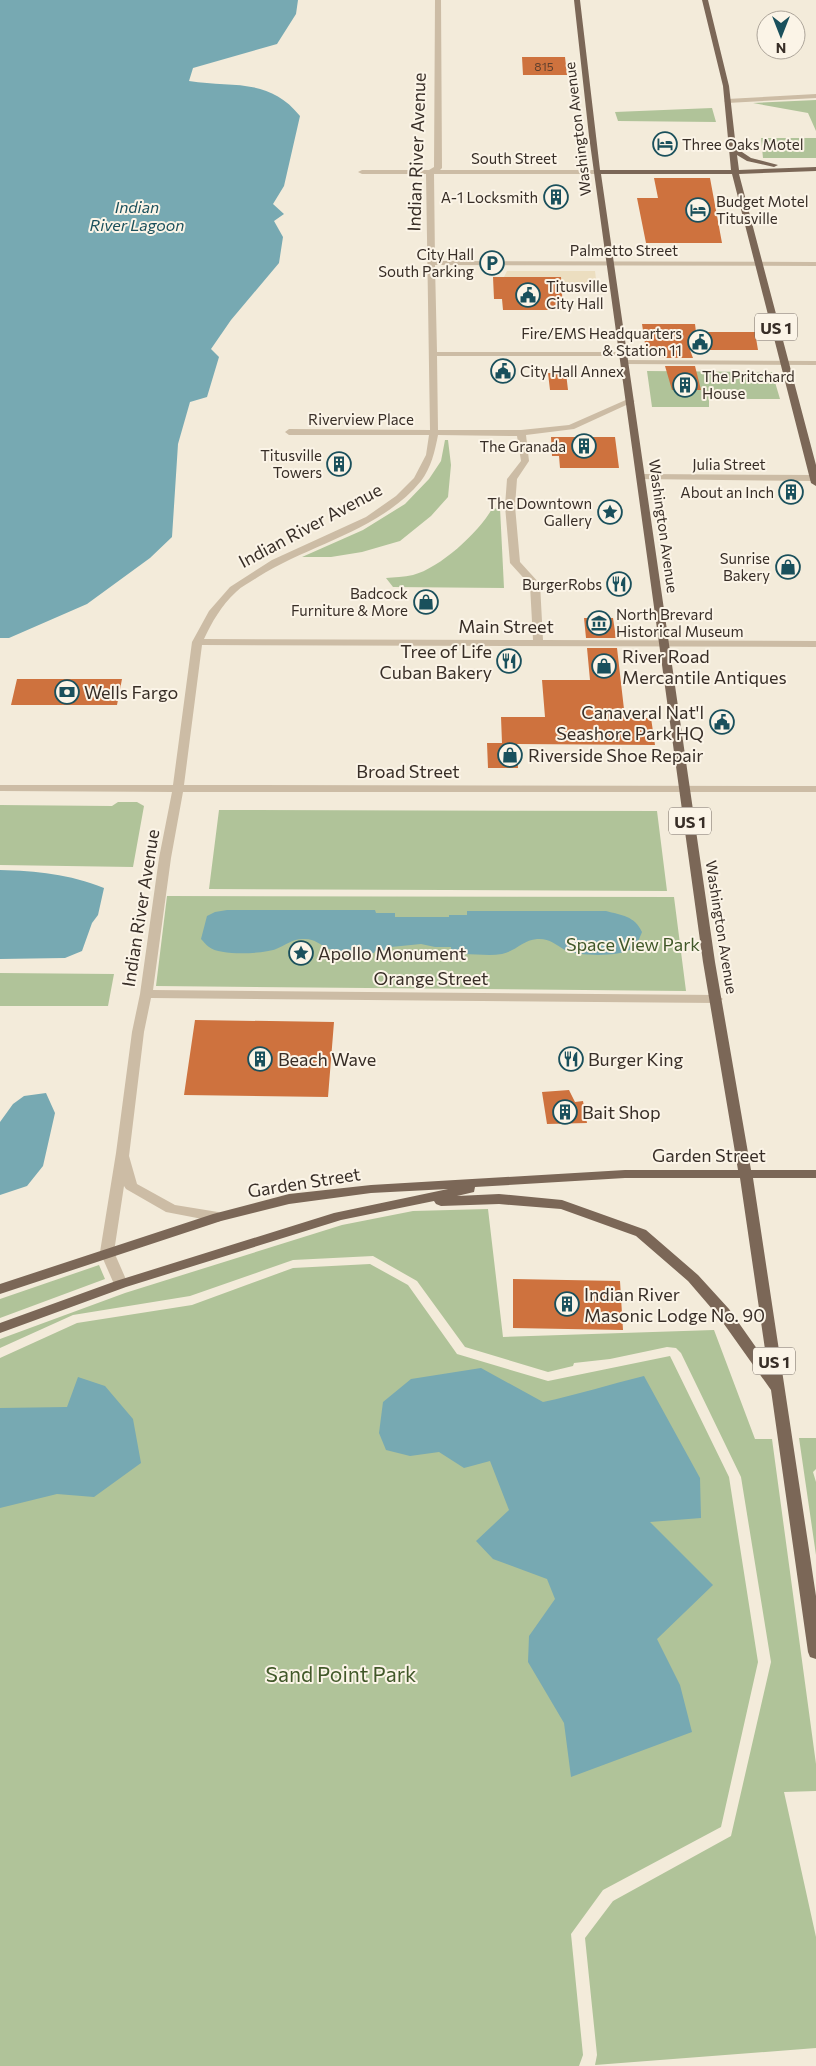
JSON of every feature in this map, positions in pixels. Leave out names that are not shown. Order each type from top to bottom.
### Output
[{"type":"main road","name":"Washington Avenue","points":[[577,0],[597,172],[663,644],[709,962],[717,999],[746,1174]]},
{"type":"main road","name":"US 1","points":[[705,0],[723,71],[736,172],[816,479]]},
{"type":"main road","points":[[733,149],[756,162],[816,169]]},
{"type":"main road","name":"South Street","points":[[597,172],[736,172],[816,169]]},
{"type":"main road","name":"Garden Street","points":[[0,1289],[107,1252],[218,1217],[289,1199],[371,1189],[625,1174],[816,1174]]},
{"type":"main road","name":"US 1","points":[[746,1174],[816,1652]]},
{"type":"main road","name":"Garden Street","points":[[0,1328],[121,1284],[339,1216],[512,1180]]},
{"type":"main road","points":[[412,1201],[499,1199],[562,1205],[641,1233],[698,1283],[724,1313],[778,1388]]},
{"type":"street","name":"Indian River Avenue","points":[[107,1252],[123,1153],[138,1032],[146,994],[165,858],[178,788],[196,642],[212,612],[233,588],[275,562],[369,519],[399,498],[418,479],[430,455],[434,433],[430,172],[438,168],[438,0]]},
{"type":"street","points":[[727,100],[816,96]]},
{"type":"street","name":"South Street","points":[[362,172],[597,172]]},
{"type":"street","name":"Palmetto Street","points":[[432,263],[816,264]]},
{"type":"street","points":[[433,354],[816,363]]},
{"type":"street","name":"Riverview Place","points":[[289,432],[521,433],[549,431],[571,427],[630,401]]},
{"type":"street","points":[[521,433],[525,461],[512,478],[511,514],[515,563],[535,584],[538,642]]},
{"type":"street","name":"Julia Street","points":[[641,477],[816,479]]},
{"type":"street","name":"Main Street","points":[[196,642],[816,644]]},
{"type":"street","name":"Broad Street","points":[[0,788],[816,789]]},
{"type":"street","name":"Orange Street","points":[[146,994],[717,999]]},
{"type":"street","points":[[123,1153],[131,1186],[171,1209],[218,1217]]},
{"type":"street","points":[[107,1252],[121,1284]]},
{"type":"green space","points":[[816,100],[816,131],[808,113],[753,103]]},
{"type":"green space","points":[[712,108],[716,122],[618,121],[615,112]]},
{"type":"green space","points":[[761,138],[816,138],[816,158],[763,158]]},
{"type":"green space","points":[[647,371],[772,372],[780,399],[709,399],[709,407],[652,407]]},
{"type":"green space","points":[[445,440],[448,440],[451,465],[448,497],[431,516],[400,541],[362,552],[331,557],[302,557],[363,530],[405,504],[429,479],[441,461]]},
{"type":"green space","points":[[500,508],[504,588],[393,587],[386,578],[413,575],[435,565],[468,539],[492,509]]},
{"type":"green space","points":[[118,802],[137,802],[144,806],[133,867],[0,865],[0,805],[112,806]]},
{"type":"green space","points":[[219,810],[657,811],[667,891],[209,889]]},
{"type":"green space","name":"Space View Park","points":[[167,896],[674,897],[686,991],[156,986]]},
{"type":"green space","points":[[0,973],[114,974],[108,1006],[0,1006]]},
{"type":"green space","points":[[488,1209],[503,1337],[714,1330],[755,1439],[772,1439],[816,1764],[816,1791],[784,1792],[816,1937],[816,2048],[595,2065],[597,2055],[585,1938],[613,1901],[731,1836],[771,1662],[741,1477],[681,1353],[676,1348],[667,1347],[610,1359],[574,1363],[573,1366],[548,1372],[465,1347],[417,1281],[373,1256],[293,1260],[190,1296],[73,1315],[0,1348],[0,1339],[125,1293],[342,1225],[413,1211]]},
{"type":"green space","name":"Sand Point Park","points":[[370,1264],[408,1285],[457,1354],[548,1381],[670,1356],[729,1477],[758,1662],[721,1827],[603,1890],[571,1934],[583,2055],[579,2066],[0,2066],[0,1358],[77,1323],[192,1305],[293,1268]]},
{"type":"green space","points":[[99,1265],[105,1279],[0,1318],[0,1299]]},
{"type":"green space","points":[[799,1438],[816,1438],[816,1469],[813,1472],[816,1482],[816,1555]]},
{"type":"shaded area","points":[[507,271],[595,271],[597,288],[561,288],[504,277]]},
{"type":"water","name":"Indian River Lagoon","points":[[0,0],[298,0],[296,14],[277,44],[193,68],[189,81],[249,86],[263,90],[276,95],[300,116],[284,186],[273,204],[284,214],[274,221],[283,237],[279,263],[231,320],[211,349],[219,357],[207,397],[190,402],[178,444],[172,537],[150,558],[87,604],[9,638],[0,638]]},
{"type":"water","points":[[0,870],[53,874],[78,879],[104,888],[98,915],[92,923],[82,951],[65,958],[0,959]]},
{"type":"water","points":[[227,910],[375,910],[376,913],[395,913],[395,917],[449,917],[449,915],[467,915],[467,911],[606,911],[631,919],[642,932],[632,949],[606,955],[571,952],[545,939],[528,941],[507,953],[493,955],[464,954],[462,950],[451,950],[451,947],[435,947],[421,944],[391,947],[390,950],[375,951],[374,953],[346,953],[334,951],[309,939],[293,941],[270,951],[232,953],[215,950],[201,939],[207,916],[215,912]]},
{"type":"water","points":[[46,1093],[55,1113],[43,1166],[27,1186],[0,1195],[0,1122],[13,1104],[24,1096]]},
{"type":"water","points":[[481,1368],[543,1402],[644,1376],[700,1478],[701,1518],[650,1522],[713,1585],[657,1639],[680,1685],[692,1732],[571,1777],[564,1723],[528,1662],[529,1636],[555,1599],[547,1579],[493,1559],[476,1541],[509,1510],[490,1461],[464,1468],[439,1452],[410,1456],[386,1450],[379,1433],[383,1402],[411,1379]]},
{"type":"water","points":[[78,1377],[105,1386],[133,1419],[141,1463],[94,1497],[57,1494],[0,1508],[0,1408],[67,1407]]},
{"type":"building","points":[[522,57],[565,57],[567,75],[523,75]]},
{"type":"building","name":"Budget Motel Titusville","points":[[654,178],[710,178],[722,243],[646,243],[637,198],[658,198]]},
{"type":"building","name":"Titusville City Hall","points":[[493,277],[561,277],[563,310],[503,310],[502,299],[494,299]]},
{"type":"building","name":"Fire/EMS Headquarters & Station 11","points":[[642,324],[695,324],[696,332],[755,332],[758,350],[690,350],[693,358],[663,358],[661,350],[646,350]]},
{"type":"building","points":[[665,366],[695,366],[701,390],[672,390]]},
{"type":"building","points":[[548,373],[566,373],[568,390],[550,390]]},
{"type":"building","name":"The Granada","points":[[551,437],[615,437],[619,468],[560,468],[559,456],[552,456]]},
{"type":"building","points":[[584,618],[613,618],[616,638],[586,638]]},
{"type":"building","points":[[587,648],[617,648],[625,718],[651,718],[655,745],[517,744],[518,768],[488,768],[487,743],[502,743],[501,717],[545,717],[542,680],[590,680]]},
{"type":"building","name":"Wells Fargo","points":[[17,679],[122,679],[117,705],[11,705]]},
{"type":"building","name":"Beach Wave","points":[[195,1020],[334,1022],[328,1097],[184,1095]]},
{"type":"building","name":"Bait Shop","points":[[569,1090],[575,1102],[583,1101],[587,1123],[547,1124],[542,1092]]},
{"type":"building","name":"Indian River Masonic Lodge No. 90","points":[[513,1279],[620,1281],[623,1330],[513,1328]]},
{"type":"place","name":"Three Oaks Motel","points":[[665,144]]},
{"type":"place","name":"A-1 Locksmith","points":[[556,197]]},
{"type":"place","name":"Budget Motel Titusville","points":[[698,210]]},
{"type":"place","name":"City Hall South Parking","points":[[492,263]]},
{"type":"place","name":"Titusville City Hall","points":[[528,295]]},
{"type":"place","name":"Fire/EMS Headquarters & Station 11","points":[[700,342]]},
{"type":"place","name":"City Hall Annex","points":[[503,371]]},
{"type":"place","name":"The Pritchard House","points":[[685,385]]},
{"type":"place","name":"The Granada","points":[[584,446]]},
{"type":"place","name":"Titusville Towers","points":[[339,464]]},
{"type":"place","name":"About an Inch","points":[[791,492]]},
{"type":"place","name":"The Downtown Gallery","points":[[610,512]]},
{"type":"place","name":"Sunrise Bakery","points":[[788,567]]},
{"type":"place","name":"BurgerRobs","points":[[619,584]]},
{"type":"place","name":"Badcock Furniture & More","points":[[426,602]]},
{"type":"place","name":"North Brevard Historical Museum","points":[[599,623]]},
{"type":"place","name":"Tree of Life Cuban Bakery","points":[[509,661]]},
{"type":"place","name":"River Road Mercantile Antiques","points":[[604,666]]},
{"type":"place","name":"Wells Fargo","points":[[67,692]]},
{"type":"place","name":"Canaveral Nat'l Seashore Park HQ","points":[[722,722]]},
{"type":"place","name":"Riverside Shoe Repair","points":[[510,755]]},
{"type":"place","name":"Apollo Monument","points":[[301,953]]},
{"type":"place","name":"Beach Wave","points":[[260,1059]]},
{"type":"place","name":"Burger King","points":[[571,1059]]},
{"type":"place","name":"Bait Shop","points":[[565,1112]]},
{"type":"place","name":"Indian River Masonic Lodge No. 90","points":[[567,1304]]}]
